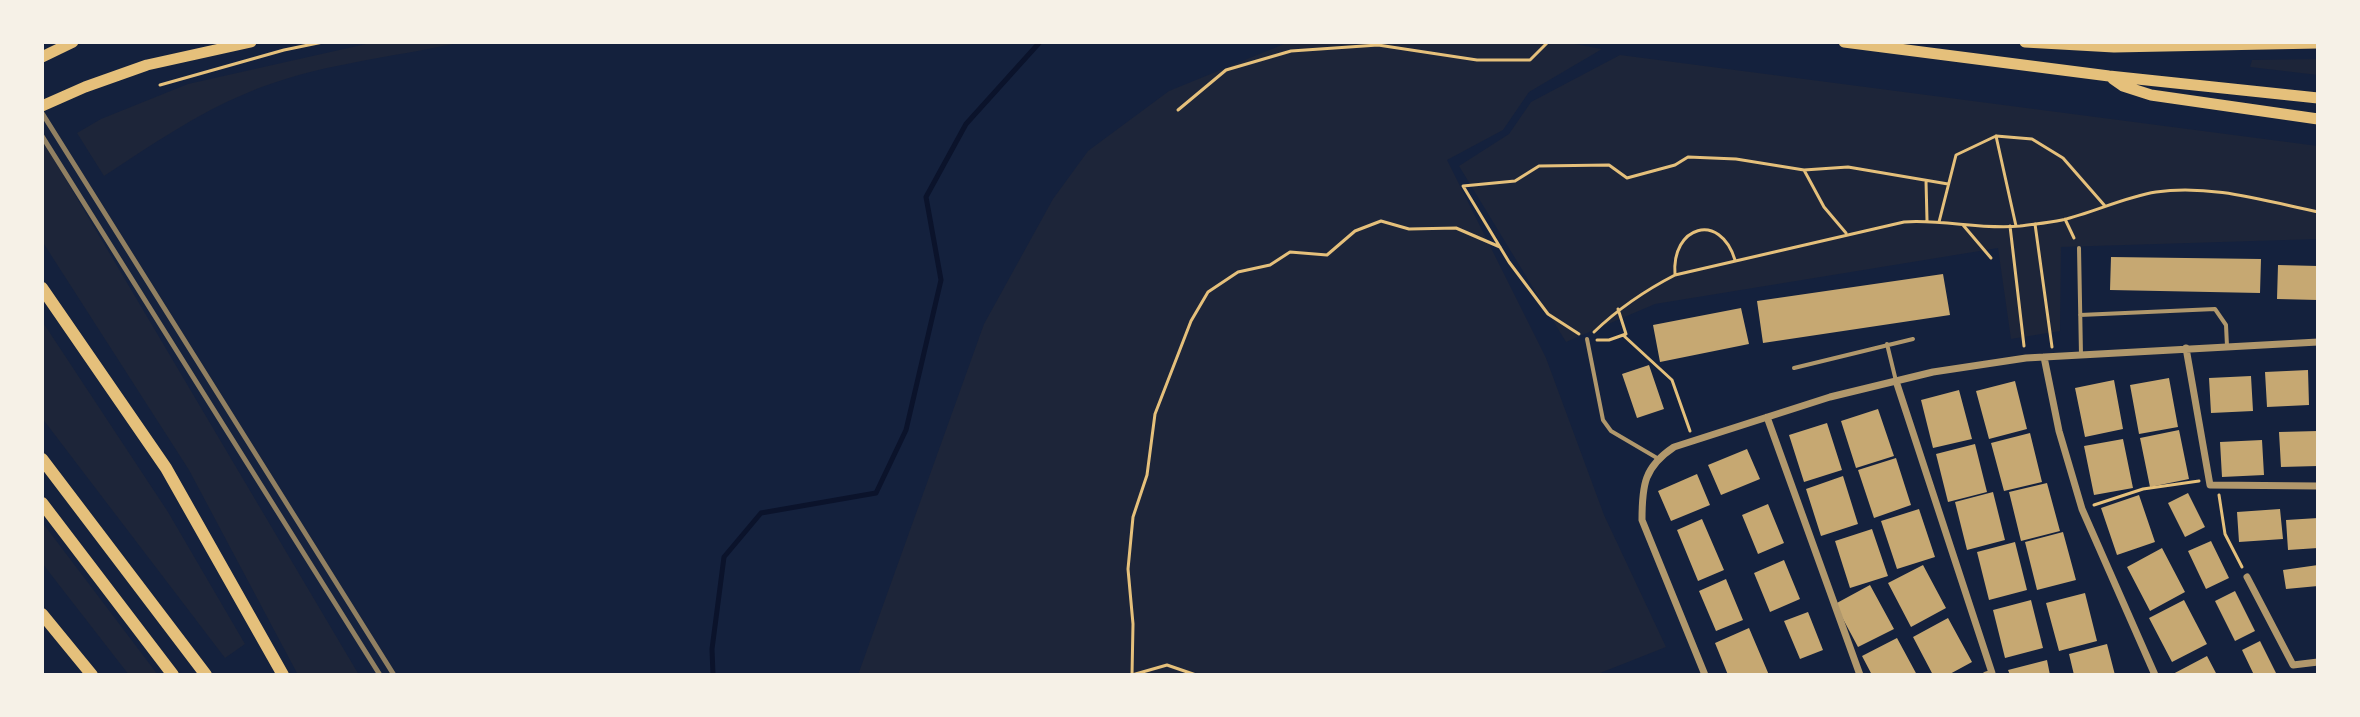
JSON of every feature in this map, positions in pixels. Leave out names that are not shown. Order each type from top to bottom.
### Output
[{"type":"highway","points":[[42,288],[166,468],[283,675]]},
{"type":"highway","points":[[42,459],[206,675]]},
{"type":"highway","points":[[42,503],[173,675]]},
{"type":"highway","points":[[42,614],[92,675]]},
{"type":"main road","points":[[42,106],[147,65],[251,42]]},
{"type":"main road","points":[[1844,42],[2109,76],[2318,98]]},
{"type":"main road","points":[[2025,42],[2114,47],[2318,43]]},
{"type":"main road","points":[[42,57],[68,44]]},
{"type":"main road","points":[[2109,76],[2123,86],[2151,95],[2318,119]]},
{"type":"street","points":[[1705,675],[1642,520],[1645,479],[1657,458],[1674,447],[1767,417],[1933,372],[2026,358],[2318,342]]},
{"type":"street","points":[[2186,348],[2210,485],[2318,486]]},
{"type":"street","points":[[2049,357],[2059,431],[2082,509],[2155,675]]},
{"type":"street","points":[[1896,381],[1992,673],[1986,675]]},
{"type":"street","points":[[1767,417],[1860,675]]},
{"type":"street","points":[[2247,577],[2293,665],[2318,662]]},
{"type":"lane","points":[[2079,248],[2081,355]]},
{"type":"lane","points":[[2080,315],[2215,309],[2226,325],[2227,346]]},
{"type":"lane","points":[[1587,339],[1603,420],[1611,431],[1657,458]]},
{"type":"lane","points":[[1794,368],[1913,339]]},
{"type":"lane","points":[[1887,344],[1896,381]]},
{"type":"path","points":[[160,85],[323,42]]},
{"type":"path","points":[[1178,110],[1226,70],[1291,51],[1378,45],[1477,60],[1530,60],[1548,42]]},
{"type":"path","points":[[1996,136],[2016,226]]},
{"type":"path","points":[[1939,222],[1956,155],[1996,136],[2032,139],[2063,158],[2105,207]]},
{"type":"path","points":[[1618,309],[1626,334],[1609,340],[1587,339],[1548,314],[1500,247],[1463,186],[1515,181],[1539,166],[1609,165],[1627,178],[1675,165],[1688,157],[1736,159],[1804,170],[1848,167],[1948,184]]},
{"type":"path","points":[[1804,170],[1824,207],[1847,235]]},
{"type":"path","points":[[1926,181],[1927,220]]},
{"type":"path","points":[[1587,339],[1618,309],[1675,275],[1847,235],[1927,220],[1963,225],[2035,224],[2065,219],[2154,193],[2181,190],[2226,193],[2318,212]]},
{"type":"path","points":[[2065,219],[2079,248]]},
{"type":"path","points":[[1196,675],[1167,665],[1132,675],[1133,624],[1128,569],[1133,517],[1147,475],[1155,414],[1191,321],[1208,292],[1238,272],[1270,265],[1290,252],[1327,255],[1355,231],[1381,221],[1409,229],[1456,228],[1500,247]]},
{"type":"path","points":[[2035,224],[2049,357]]},
{"type":"path","points":[[1963,225],[1991,258]]},
{"type":"path","points":[[2010,226],[2026,358]]},
{"type":"path","points":[[1675,275],[1678,246],[1687,236],[1698,231],[1709,230],[1722,236],[1731,247],[1735,260]]},
{"type":"path","points":[[1623,335],[1672,380],[1693,440]]},
{"type":"path","points":[[2082,509],[2143,489],[2208,479]]},
{"type":"path","points":[[2218,486],[2225,534],[2247,577]]},
{"type":"shaded area","points":[[375,42],[462,42],[326,68],[273,83],[228,101],[191,121],[104,176],[77,133],[101,119],[188,84]]},
{"type":"shaded area","points":[[1289,42],[1564,42],[1602,49],[1529,92],[1503,130],[1447,160],[1546,358],[1604,515],[1666,647],[1595,675],[858,675],[984,324],[1053,199],[1088,151],[1169,91]]},
{"type":"shaded area","points":[[1620,55],[2318,146],[2318,239],[2061,247],[2060,331],[2011,339],[1998,248],[1655,304],[1566,342],[1459,166],[1509,134],[1531,102]]},
{"type":"shaded area","points":[[2318,59],[2318,75],[2250,67],[2252,60]]},
{"type":"shaded area","points":[[42,139],[359,675],[298,675],[189,470],[42,241]]},
{"type":"shaded area","points":[[42,321],[168,512],[245,644],[225,658],[42,418]]},
{"type":"shaded area","points":[[42,522],[158,675],[129,675],[42,563]]},
{"type":"building","points":[[2111,257],[2261,259],[2260,293],[2110,290]]},
{"type":"building","points":[[2278,265],[2318,266],[2318,300],[2277,299]]},
{"type":"building","points":[[1943,274],[1950,315],[1763,343],[1757,301]]},
{"type":"building","points":[[1741,308],[1749,344],[1660,362],[1653,325]]},
{"type":"building","points":[[1649,365],[1664,409],[1637,418],[1622,374]]},
{"type":"building","points":[[2308,370],[2309,405],[2267,407],[2265,372]]},
{"type":"building","points":[[2251,376],[2253,411],[2211,413],[2209,378]]},
{"type":"building","points":[[2169,378],[2178,427],[2139,434],[2130,385]]},
{"type":"building","points":[[2114,380],[2123,429],[2085,437],[2075,388]]},
{"type":"building","points":[[2015,381],[2027,429],[1989,439],[1976,391]]},
{"type":"building","points":[[1959,390],[1972,439],[1933,448],[1921,400]]},
{"type":"building","points":[[1878,409],[1894,456],[1856,468],[1841,421]]},
{"type":"building","points":[[1827,423],[1842,470],[1804,482],[1789,435]]},
{"type":"building","points":[[2179,430],[2189,479],[2150,487],[2140,438]]},
{"type":"building","points":[[2318,431],[2318,466],[2281,467],[2279,432]]},
{"type":"building","points":[[2030,433],[2042,482],[2004,491],[1991,443]]},
{"type":"building","points":[[2123,439],[2133,488],[2094,495],[2084,446]]},
{"type":"building","points":[[2262,440],[2264,475],[2222,477],[2220,442]]},
{"type":"building","points":[[1975,444],[1987,492],[1948,502],[1936,454]]},
{"type":"building","points":[[1747,449],[1760,479],[1721,495],[1708,465]]},
{"type":"building","points":[[1896,458],[1911,505],[1874,518],[1858,470]]},
{"type":"building","points":[[1697,474],[1710,505],[1671,521],[1658,491]]},
{"type":"building","points":[[1843,476],[1858,524],[1821,536],[1806,489]]},
{"type":"building","points":[[2047,483],[2060,531],[2021,541],[2009,492]]},
{"type":"building","points":[[1993,492],[2005,540],[1967,550],[1955,502]]},
{"type":"building","points":[[2188,493],[2205,527],[2185,537],[2168,503]]},
{"type":"building","points":[[2139,495],[2155,542],[2117,555],[2101,508]]},
{"type":"building","points":[[1768,504],[1784,543],[1758,554],[1742,515]]},
{"type":"building","points":[[1919,509],[1935,557],[1897,569],[1881,521]]},
{"type":"building","points":[[2280,509],[2283,539],[2239,542],[2237,512]]},
{"type":"building","points":[[2318,518],[2318,548],[2288,550],[2286,520]]},
{"type":"building","points":[[1702,519],[1724,570],[1698,581],[1677,530]]},
{"type":"building","points":[[1872,529],[1888,576],[1850,588],[1835,541]]},
{"type":"building","points":[[2063,532],[2076,580],[2037,590],[2025,542]]},
{"type":"building","points":[[2211,541],[2229,578],[2206,589],[2188,551]]},
{"type":"building","points":[[2015,542],[2027,590],[1989,600],[1977,552]]},
{"type":"building","points":[[2162,548],[2185,592],[2150,611],[2127,567]]},
{"type":"building","points":[[1784,560],[1800,599],[1770,612],[1754,573]]},
{"type":"building","points":[[1923,565],[1946,608],[1911,627],[1888,583]]},
{"type":"building","points":[[2318,565],[2318,586],[2286,589],[2283,570]]},
{"type":"building","points":[[1726,579],[1743,620],[1716,631],[1699,591]]},
{"type":"building","points":[[1870,585],[1894,629],[1858,647],[1835,604]]},
{"type":"building","points":[[2235,591],[2255,631],[2235,641],[2215,601]]},
{"type":"building","points":[[2085,593],[2097,641],[2059,651],[2046,603]]},
{"type":"building","points":[[2031,600],[2043,648],[2005,658],[1993,610]]},
{"type":"building","points":[[2184,600],[2207,644],[2172,662],[2149,618]]},
{"type":"building","points":[[1808,612],[1823,650],[1800,659],[1784,621]]},
{"type":"building","points":[[1948,618],[1972,662],[1948,675],[1933,675],[1913,637]]},
{"type":"building","points":[[1749,628],[1769,675],[1728,675],[1715,643]]},
{"type":"building","points":[[1897,638],[1917,675],[1872,675],[1862,656]]},
{"type":"building","points":[[2260,641],[2277,675],[2254,675],[2242,650]]},
{"type":"building","points":[[2107,644],[2115,675],[2074,675],[2069,654]]},
{"type":"building","points":[[2207,656],[2217,675],[2171,675]]},
{"type":"building","points":[[2047,660],[2050,675],[2010,675],[2008,670]]},
{"type":"waterway","points":[[713,675],[712,649],[724,557],[761,513],[876,493],[906,430],[941,280],[926,197],[966,124],[1040,42]]},
{"type":"railway","points":[[42,113],[394,675]]},
{"type":"railway","points":[[42,136],[380,675]]}]
